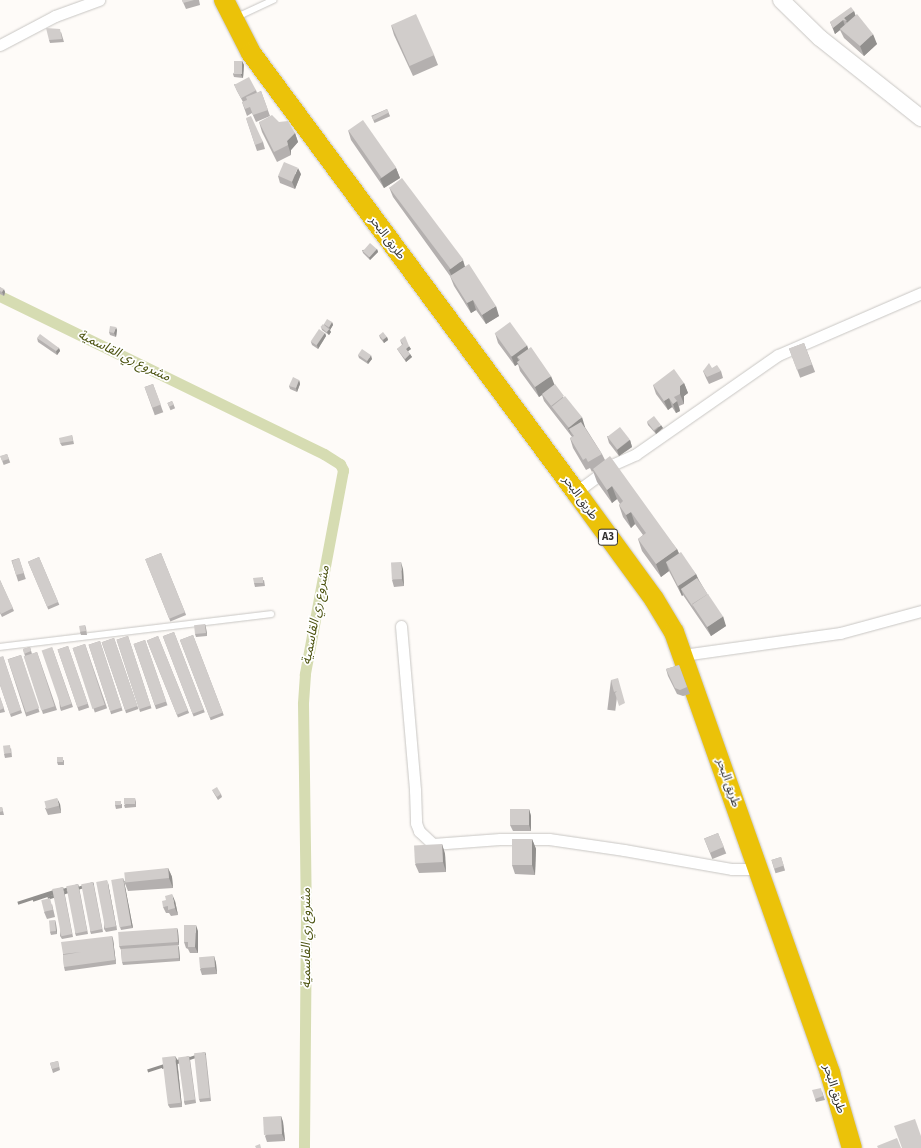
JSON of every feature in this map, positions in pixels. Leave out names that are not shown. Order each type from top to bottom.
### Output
[{"type":"highway","name":"طريق البحر","points":[[224,0],[232,19],[251,53],[576,492],[654,600],[674,632],[830,1073],[852,1148]]},
{"type":"street","points":[[0,45],[55,16],[99,0]]},
{"type":"street","points":[[781,0],[820,38],[921,118]]},
{"type":"street","points":[[576,492],[614,464],[636,454],[778,355],[921,294]]},
{"type":"street","points":[[683,655],[840,633],[921,611]]},
{"type":"street","points":[[400,626],[415,790],[416,823],[419,831],[433,844],[500,839],[549,839],[624,850],[732,869],[758,869]]},
{"type":"lane","points":[[232,19],[273,0]]},
{"type":"lane","points":[[0,647],[271,614]]},
{"type":"building","points":[[182,0],[194,0],[183,3]]},
{"type":"building","points":[[851,7],[854,11],[844,18],[847,21],[843,20],[833,28],[830,22]]},
{"type":"building","points":[[416,14],[434,55],[410,66],[391,25]]},
{"type":"building","points":[[857,14],[873,34],[860,46],[840,29]]},
{"type":"building","points":[[46,28],[60,29],[62,39],[49,40]]},
{"type":"building","points":[[234,61],[242,61],[242,74],[234,74]]},
{"type":"building","points":[[249,77],[256,90],[241,98],[234,85]]},
{"type":"building","points":[[261,91],[268,110],[253,115],[250,107],[245,109],[242,102],[247,100],[246,97]]},
{"type":"building","points":[[387,109],[389,113],[374,120],[372,117]]},
{"type":"building","points":[[272,115],[279,122],[288,121],[295,133],[287,141],[288,145],[274,152],[259,122]]},
{"type":"building","points":[[251,116],[263,142],[255,145],[246,118]]},
{"type":"building","points":[[363,120],[396,168],[382,178],[348,130]]},
{"type":"building","points":[[284,162],[298,168],[292,182],[278,176]]},
{"type":"building","points":[[402,178],[463,259],[451,269],[389,188]]},
{"type":"building","points":[[370,243],[377,249],[370,257],[363,251]]},
{"type":"building","points":[[469,264],[496,306],[482,315],[473,300],[467,303],[450,276]]},
{"type":"building","points":[[0,287],[4,289],[2,292],[0,291]]},
{"type":"building","points":[[327,319],[332,322],[329,327],[324,324]]},
{"type":"building","points":[[510,322],[527,345],[512,357],[495,333]]},
{"type":"building","points":[[323,324],[329,329],[327,332],[320,327]]},
{"type":"building","points":[[110,326],[116,327],[114,333],[109,332]]},
{"type":"building","points":[[319,329],[325,333],[316,345],[311,341]]},
{"type":"building","points":[[383,332],[387,337],[383,340],[379,335]]},
{"type":"building","points":[[40,334],[59,348],[56,351],[37,338]]},
{"type":"building","points":[[405,336],[409,346],[406,349],[410,354],[405,359],[397,349],[403,344],[400,340]]},
{"type":"building","points":[[804,343],[812,365],[797,370],[789,348]]},
{"type":"building","points":[[531,347],[551,376],[535,387],[517,362],[520,360],[517,357]]},
{"type":"building","points":[[362,349],[371,355],[367,361],[358,355]]},
{"type":"building","points":[[709,363],[712,368],[717,365],[721,371],[707,377],[703,371]]},
{"type":"building","points":[[674,369],[684,383],[680,386],[680,394],[674,397],[677,401],[673,404],[669,398],[664,401],[653,385]]},
{"type":"building","points":[[293,377],[299,380],[296,388],[289,386]]},
{"type":"building","points":[[153,384],[161,405],[152,408],[145,387]]},
{"type":"building","points":[[555,384],[564,396],[551,406],[542,394]]},
{"type":"building","points":[[565,396],[582,417],[569,428],[552,407]]},
{"type":"building","points":[[172,401],[174,405],[169,407],[168,403]]},
{"type":"building","points":[[654,416],[661,425],[654,430],[647,422]]},
{"type":"building","points":[[581,422],[602,454],[588,462],[586,458],[583,460],[570,438],[574,436],[569,429]]},
{"type":"building","points":[[620,427],[630,440],[617,449],[607,437]]},
{"type":"building","points":[[72,435],[73,441],[60,443],[59,438]]},
{"type":"building","points":[[7,454],[9,459],[2,461],[0,456]]},
{"type":"building","points":[[610,456],[677,549],[656,564],[638,539],[646,533],[631,512],[626,515],[619,505],[623,501],[612,486],[607,490],[593,469]]},
{"type":"building","points":[[681,552],[696,574],[678,586],[666,562]]},
{"type":"building","points":[[161,553],[185,612],[169,619],[145,559]]},
{"type":"building","points":[[39,557],[58,602],[47,607],[28,562]]},
{"type":"building","points":[[19,558],[24,573],[16,575],[12,561]]},
{"type":"building","points":[[401,562],[402,579],[392,580],[391,563]]},
{"type":"building","points":[[263,577],[263,583],[254,583],[253,578]]},
{"type":"building","points":[[697,578],[708,594],[692,604],[693,607],[681,589]]},
{"type":"building","points":[[0,580],[13,608],[1,614],[0,612]]},
{"type":"building","points":[[708,594],[723,616],[707,627],[692,605]]},
{"type":"building","points":[[205,624],[206,633],[195,634],[194,625]]},
{"type":"building","points":[[85,625],[86,631],[80,632],[79,626]]},
{"type":"building","points":[[174,632],[204,709],[193,714],[163,636]]},
{"type":"building","points":[[193,635],[223,712],[210,718],[180,640]]},
{"type":"building","points":[[128,636],[151,705],[139,709],[117,640]]},
{"type":"building","points":[[158,636],[188,710],[177,715],[147,640]]},
{"type":"building","points":[[114,638],[137,706],[125,710],[102,642]]},
{"type":"building","points":[[145,640],[166,701],[155,705],[134,644]]},
{"type":"building","points":[[100,641],[122,708],[110,711],[89,645]]},
{"type":"building","points":[[85,644],[105,705],[92,709],[73,648]]},
{"type":"building","points":[[68,646],[88,704],[77,707],[58,650]]},
{"type":"building","points":[[30,647],[31,651],[24,654],[23,649]]},
{"type":"building","points":[[52,647],[72,704],[61,707],[42,651]]},
{"type":"building","points":[[37,652],[55,706],[41,711],[24,656]]},
{"type":"building","points":[[21,655],[39,708],[26,713],[8,660]]},
{"type":"building","points":[[3,656],[21,710],[10,714],[0,685],[0,657]]},
{"type":"building","points":[[679,665],[687,687],[680,690],[675,688],[666,669]]},
{"type":"building","points":[[618,678],[625,703],[619,706],[615,693],[617,691],[614,692],[611,680]]},
{"type":"building","points":[[0,697],[4,708],[0,710]]},
{"type":"building","points":[[10,745],[11,753],[4,754],[3,746]]},
{"type":"building","points":[[57,757],[63,757],[63,762],[57,762]]},
{"type":"building","points":[[217,787],[221,794],[217,797],[212,790]]},
{"type":"building","points":[[57,798],[59,806],[46,809],[44,801]]},
{"type":"building","points":[[124,798],[135,798],[135,804],[124,804]]},
{"type":"building","points":[[115,801],[121,801],[121,805],[115,805]]},
{"type":"building","points":[[0,807],[2,807],[3,811],[0,812]]},
{"type":"building","points":[[510,809],[529,809],[529,825],[510,825]]},
{"type":"building","points":[[718,833],[724,847],[710,853],[704,839]]},
{"type":"building","points":[[512,839],[532,839],[532,865],[512,865]]},
{"type":"building","points":[[442,844],[443,862],[415,863],[414,845]]},
{"type":"building","points":[[781,857],[784,866],[774,869],[771,860]]},
{"type":"building","points":[[168,868],[169,878],[125,883],[124,873]]},
{"type":"building","points":[[123,878],[131,925],[120,927],[111,880]]},
{"type":"building","points":[[107,880],[116,926],[105,928],[96,882]]},
{"type":"building","points":[[93,882],[102,929],[90,931],[81,884]]},
{"type":"building","points":[[78,884],[87,931],[75,933],[66,886]]},
{"type":"building","points":[[63,887],[72,934],[61,936],[52,889]]},
{"type":"building","points":[[172,894],[175,908],[168,910],[168,906],[163,907],[162,901],[166,900],[165,896]]},
{"type":"building","points":[[50,898],[53,910],[44,912],[41,900]]},
{"type":"building","points":[[55,920],[56,931],[50,931],[49,921]]},
{"type":"building","points":[[184,925],[196,925],[195,947],[188,947],[188,942],[184,942]]},
{"type":"building","points":[[177,928],[178,942],[119,946],[118,932]]},
{"type":"building","points":[[112,936],[115,960],[64,967],[63,955],[81,952],[63,954],[61,942]]},
{"type":"building","points":[[178,945],[179,958],[122,962],[121,949]]},
{"type":"building","points":[[214,956],[215,967],[200,968],[199,957]]},
{"type":"building","points":[[205,1052],[210,1098],[199,1099],[194,1053]]},
{"type":"building","points":[[175,1056],[181,1103],[168,1104],[162,1058]]},
{"type":"building","points":[[189,1056],[195,1100],[184,1101],[178,1058]]},
{"type":"building","points":[[58,1061],[59,1067],[52,1069],[50,1063]]},
{"type":"building","points":[[821,1088],[823,1096],[815,1099],[812,1090]]},
{"type":"building","points":[[281,1116],[282,1134],[264,1135],[263,1117]]},
{"type":"building","points":[[915,1119],[921,1136],[921,1148],[902,1148],[894,1126]]},
{"type":"building","points":[[897,1138],[901,1148],[878,1148],[877,1146]]},
{"type":"building","points":[[260,1144],[261,1148],[256,1148],[255,1146]]},
{"type":"waterway","name":"مشروع ري القاسمية","points":[[0,296],[324,454],[340,464],[343,470],[305,674],[303,704],[306,915],[304,1148]]}]
